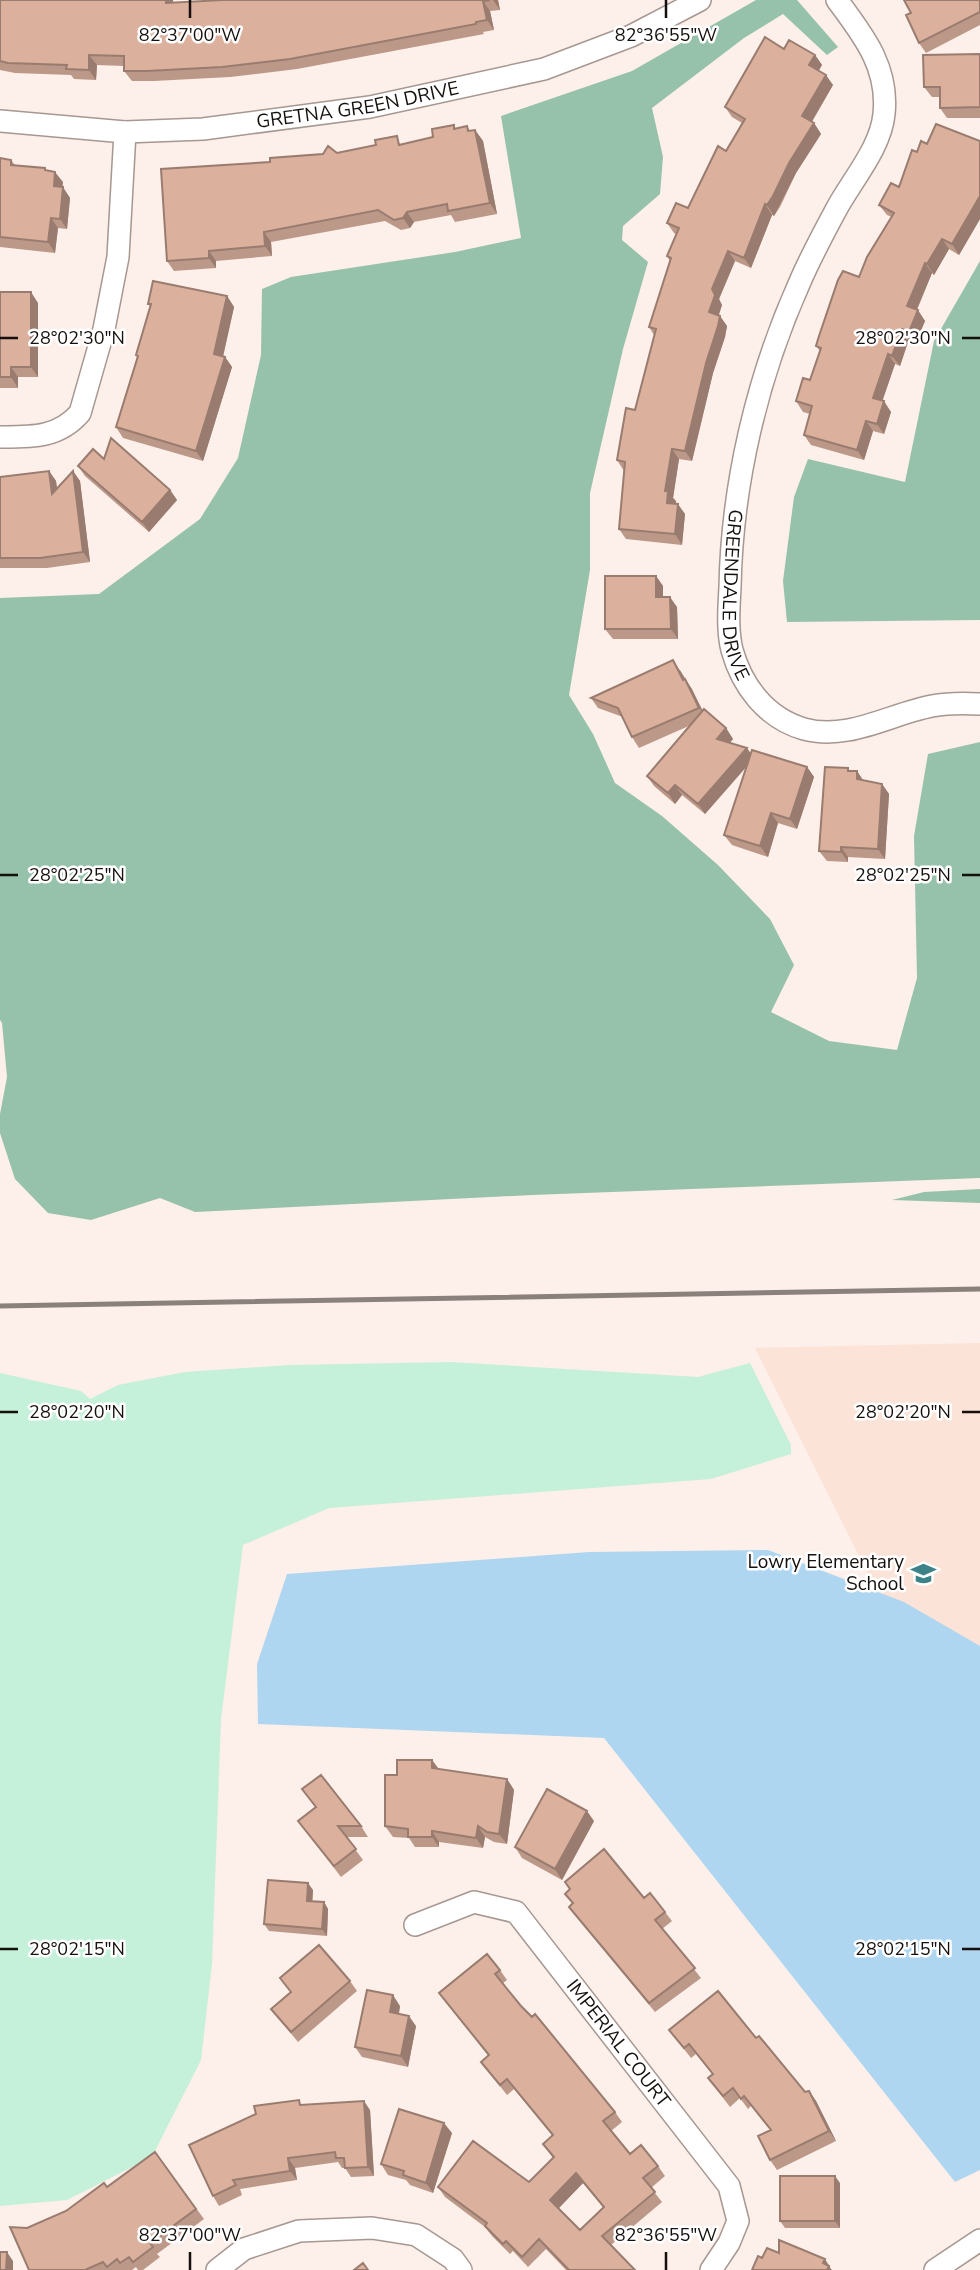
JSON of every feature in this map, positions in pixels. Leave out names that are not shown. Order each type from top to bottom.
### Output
[{"type":"street","name":"GRETNA GREEN DRIVE","points":[[0,121],[125,132],[203,129],[370,107],[544,69],[631,37],[701,0]]},
{"type":"street","name":"GREENDALE DRIVE","points":[[837,0],[873,49],[885,92],[884,117],[874,144],[837,207],[800,282],[760,390],[748,443],[730,556],[729,617],[732,648],[742,678],[756,698],[775,714],[803,729],[835,732],[881,723],[931,706],[980,704]]},
{"type":"street","points":[[0,437],[42,437],[71,423],[80,413],[104,329],[117,257],[125,132]]},
{"type":"street","name":"IMPERIAL COURT","points":[[415,1925],[474,1902],[516,1912],[729,2186],[738,2221],[729,2243],[711,2270]]},
{"type":"street","points":[[217,2270],[244,2249],[299,2231],[372,2228],[416,2235],[453,2259],[461,2270]]},
{"type":"street","points":[[935,2270],[980,2240]]},
{"type":"shaded area","name":"Lowry Elementary School","points":[[980,1343],[980,1798],[755,1348]]},
{"type":"green space","points":[[756,0],[797,0],[838,47],[827,55],[783,14],[744,38],[652,108],[663,157],[660,194],[623,226],[622,240],[648,262],[623,349],[590,493],[590,570],[569,695],[593,734],[615,783],[662,816],[718,865],[770,919],[794,965],[771,1012],[829,1041],[897,1050],[917,978],[914,836],[928,754],[980,742],[980,1178],[532,1195],[195,1212],[160,1198],[91,1220],[48,1213],[15,1179],[0,1133],[0,1114],[7,1077],[0,1020],[0,598],[99,594],[200,519],[238,458],[261,355],[262,289],[291,277],[455,252],[521,238],[501,116],[632,71]]},
{"type":"green space","points":[[980,261],[980,620],[787,622],[783,581],[794,497],[808,459],[905,482],[934,341]]},
{"type":"green space","points":[[980,1189],[980,1203],[892,1200],[924,1192]]},
{"type":"green space","points":[[451,1362],[698,1377],[750,1363],[791,1445],[791,1454],[711,1479],[329,1508],[243,1545],[221,1719],[212,1964],[201,2060],[152,2157],[67,2200],[0,2206],[0,1373],[81,1391],[90,1399],[118,1385],[185,1372],[290,1365]]},
{"type":"water","points":[[768,1550],[904,1602],[980,1646],[980,2170],[955,2182],[604,1738],[258,1724],[257,1664],[287,1574],[589,1552]]},
{"type":"building","points":[[0,0],[166,0],[166,3],[223,0],[490,0],[483,1],[487,20],[476,24],[290,59],[222,67],[124,71],[124,56],[89,55],[89,70],[66,69],[67,65],[0,61]]},
{"type":"building","points":[[904,0],[980,0],[980,12],[919,43],[906,15],[911,13]]},
{"type":"building","points":[[765,37],[784,49],[789,40],[815,55],[809,65],[826,75],[802,116],[814,123],[789,163],[773,196],[767,205],[765,204],[744,258],[728,251],[712,289],[715,295],[709,312],[720,316],[718,326],[706,363],[685,451],[672,449],[665,491],[668,491],[667,503],[678,504],[675,534],[619,529],[625,462],[617,460],[626,408],[635,410],[656,329],[649,327],[671,258],[667,256],[679,228],[667,223],[676,203],[688,208],[718,146],[726,151],[745,119],[725,107]]},
{"type":"building","points":[[980,54],[980,107],[940,108],[940,87],[924,87],[923,55]]},
{"type":"building","points":[[936,124],[980,141],[980,196],[952,244],[942,239],[927,264],[925,263],[907,306],[918,310],[909,332],[902,329],[892,356],[888,354],[873,398],[884,401],[877,424],[866,421],[857,450],[804,435],[812,406],[796,401],[803,378],[810,380],[821,348],[816,346],[838,280],[843,271],[859,277],[867,257],[894,213],[879,205],[891,183],[899,187],[912,150],[917,152],[921,141],[927,144]]},
{"type":"building","points":[[454,125],[454,129],[467,126],[468,131],[475,130],[490,203],[448,211],[447,204],[407,212],[403,218],[394,220],[378,210],[264,232],[265,246],[209,251],[209,258],[167,261],[161,169],[270,162],[270,158],[323,154],[328,146],[337,153],[376,145],[375,140],[397,136],[399,145],[433,137],[432,129]]},
{"type":"building","points":[[0,158],[11,160],[11,165],[45,168],[55,172],[54,186],[63,187],[60,219],[51,218],[48,242],[0,237]]},
{"type":"building","points":[[153,281],[227,296],[214,354],[225,357],[196,451],[116,427],[138,356],[136,355],[151,304],[148,304]]},
{"type":"building","points":[[0,292],[31,292],[31,367],[11,367],[11,377],[0,377]]},
{"type":"building","points":[[111,438],[170,490],[142,522],[78,466],[93,449],[104,459]]},
{"type":"building","points":[[49,471],[52,494],[73,471],[83,552],[40,558],[0,558],[0,477]]},
{"type":"building","points":[[605,576],[656,576],[656,597],[670,597],[671,629],[605,629]]},
{"type":"building","points":[[673,660],[699,708],[632,737],[618,708],[591,698]]},
{"type":"building","points":[[704,709],[726,728],[717,739],[747,748],[698,804],[675,785],[668,793],[647,776]]},
{"type":"building","points":[[752,750],[807,767],[790,819],[771,813],[760,846],[724,835]]},
{"type":"building","points":[[825,767],[848,768],[848,771],[857,771],[857,779],[882,784],[878,849],[841,847],[841,852],[819,851]]},
{"type":"building","points":[[397,1760],[432,1760],[432,1768],[507,1779],[499,1834],[487,1832],[478,1826],[476,1838],[432,1831],[432,1837],[408,1837],[408,1829],[385,1826],[385,1775],[397,1775]]},
{"type":"building","points":[[321,1775],[361,1826],[338,1826],[356,1849],[334,1866],[298,1821],[316,1807],[302,1789]]},
{"type":"building","points":[[547,1789],[587,1811],[555,1869],[515,1847]]},
{"type":"building","points":[[604,1849],[644,1898],[650,1893],[665,1912],[655,1920],[695,1968],[649,2003],[569,1907],[573,1903],[565,1894],[570,1889],[565,1882]]},
{"type":"building","points":[[268,1880],[308,1883],[307,1901],[324,1902],[322,1929],[264,1924]]},
{"type":"building","points":[[319,1945],[350,1981],[291,2032],[271,2009],[291,1992],[280,1978]]},
{"type":"building","points":[[487,1954],[500,1970],[495,1974],[532,2017],[535,2014],[615,2112],[603,2121],[630,2154],[641,2145],[658,2166],[643,2178],[655,2192],[602,2236],[635,2270],[569,2270],[539,2239],[522,2257],[506,2241],[503,2244],[485,2226],[487,2223],[438,2187],[473,2141],[529,2182],[554,2157],[543,2144],[553,2135],[507,2079],[500,2085],[481,2062],[489,2055],[439,1993]],"holes":[[[576,2173],[604,2207],[580,2230],[550,2200]]]},
{"type":"building","points":[[367,1990],[393,1995],[390,2012],[409,2016],[401,2056],[355,2047]]},
{"type":"building","points":[[718,1991],[805,2092],[809,2091],[829,2131],[770,2160],[758,2136],[771,2130],[744,2096],[741,2099],[733,2088],[723,2096],[708,2078],[713,2074],[689,2044],[684,2048],[669,2030]]},
{"type":"building","points":[[299,2100],[300,2105],[364,2101],[368,2167],[345,2168],[344,2158],[336,2158],[335,2152],[288,2158],[290,2171],[233,2180],[236,2185],[213,2196],[189,2145],[256,2114],[254,2106]]},
{"type":"building","points":[[399,2109],[444,2123],[426,2183],[403,2175],[404,2171],[381,2164]]},
{"type":"building","points":[[155,2152],[196,2209],[150,2243],[153,2247],[133,2262],[129,2257],[120,2263],[117,2259],[107,2267],[103,2262],[85,2270],[29,2270],[10,2227],[27,2228],[66,2211],[104,2183],[107,2187]]},
{"type":"building","points":[[780,2176],[835,2176],[835,2221],[780,2221]]},
{"type":"building","points":[[779,2240],[825,2259],[823,2263],[829,2266],[827,2270],[752,2270],[758,2256],[762,2258],[767,2248],[779,2253]]},
{"type":"building","points":[[0,2252],[7,2252],[6,2270],[0,2270]]},
{"type":"building","points":[[363,2263],[368,2270],[354,2270]]},
{"type":"railway","points":[[0,1306],[980,1289]]},
{"type":"place","name":"Lowry Elementary School","points":[[924,1573]]}]
